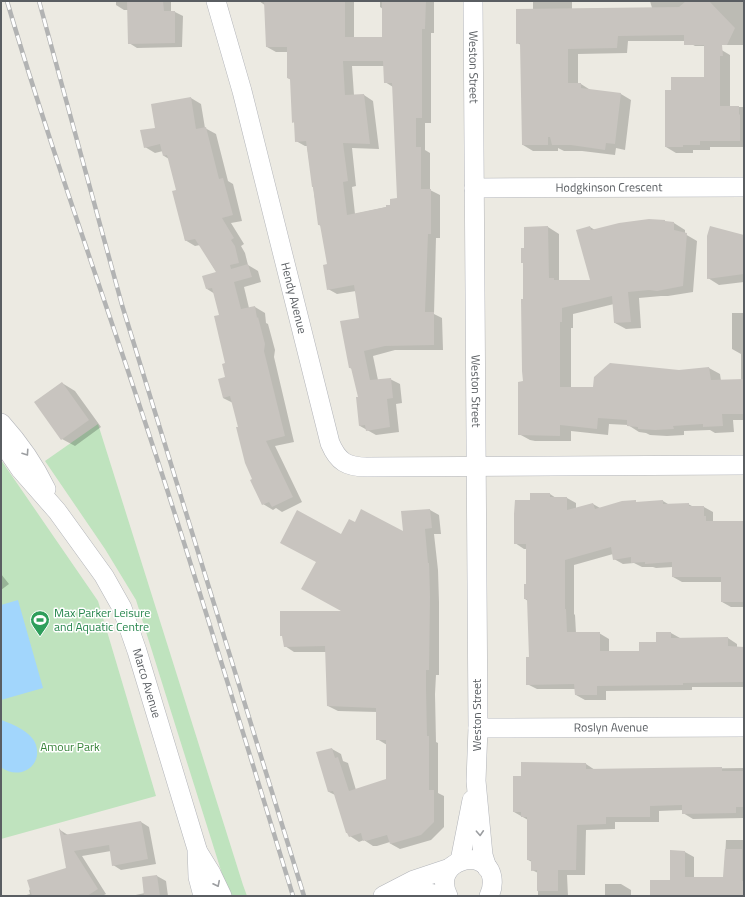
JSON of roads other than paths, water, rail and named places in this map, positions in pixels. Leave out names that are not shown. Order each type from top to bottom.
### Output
[{"type":"street","name":"Hendy Avenue","points":[[216,1],[242,91],[327,432],[334,453],[340,460],[356,467],[476,467]]},
{"type":"street","name":"Weston Street","points":[[473,1],[478,728],[476,781],[483,855],[493,883],[489,896]]},
{"type":"street","name":"Hodgkinson Crescent","points":[[474,188],[744,187]]},
{"type":"street","name":"Marco Avenue","points":[[1,423],[19,443],[36,468],[57,511]]},
{"type":"street","name":"Marco Avenue","points":[[1,441],[20,470],[57,511],[104,576],[122,608],[196,849],[198,877],[203,896]]},
{"type":"street","points":[[476,467],[744,465]]},
{"type":"street","name":"Roslyn Avenue","points":[[478,728],[744,727]]},
{"type":"street","name":"Weston Street","points":[[448,896],[444,882],[446,875],[455,864],[476,781]]},
{"type":"street","name":"Marco Avenue","points":[[196,849],[211,873],[222,896]]},
{"type":"street","points":[[384,896],[414,880],[467,859],[481,863],[487,868]]},
{"type":"street","points":[[384,896],[429,893],[443,896]]},
{"type":"water","points":[[18,600],[43,688],[1,700],[1,605]]},
{"type":"water","points":[[1,720],[22,729],[34,740],[37,753],[36,760],[28,770],[15,773],[1,767]]},
{"type":"railway","points":[[7,1],[44,121],[144,417],[180,529],[293,896]]},
{"type":"railway","points":[[39,1],[122,305],[304,896]]},
{"type":"place","name":"Max Parker Leisure and Aquatic Centre","points":[[40,637]]},
{"type":"park label","name":"Amour Park","points":[[70,747]]}]
